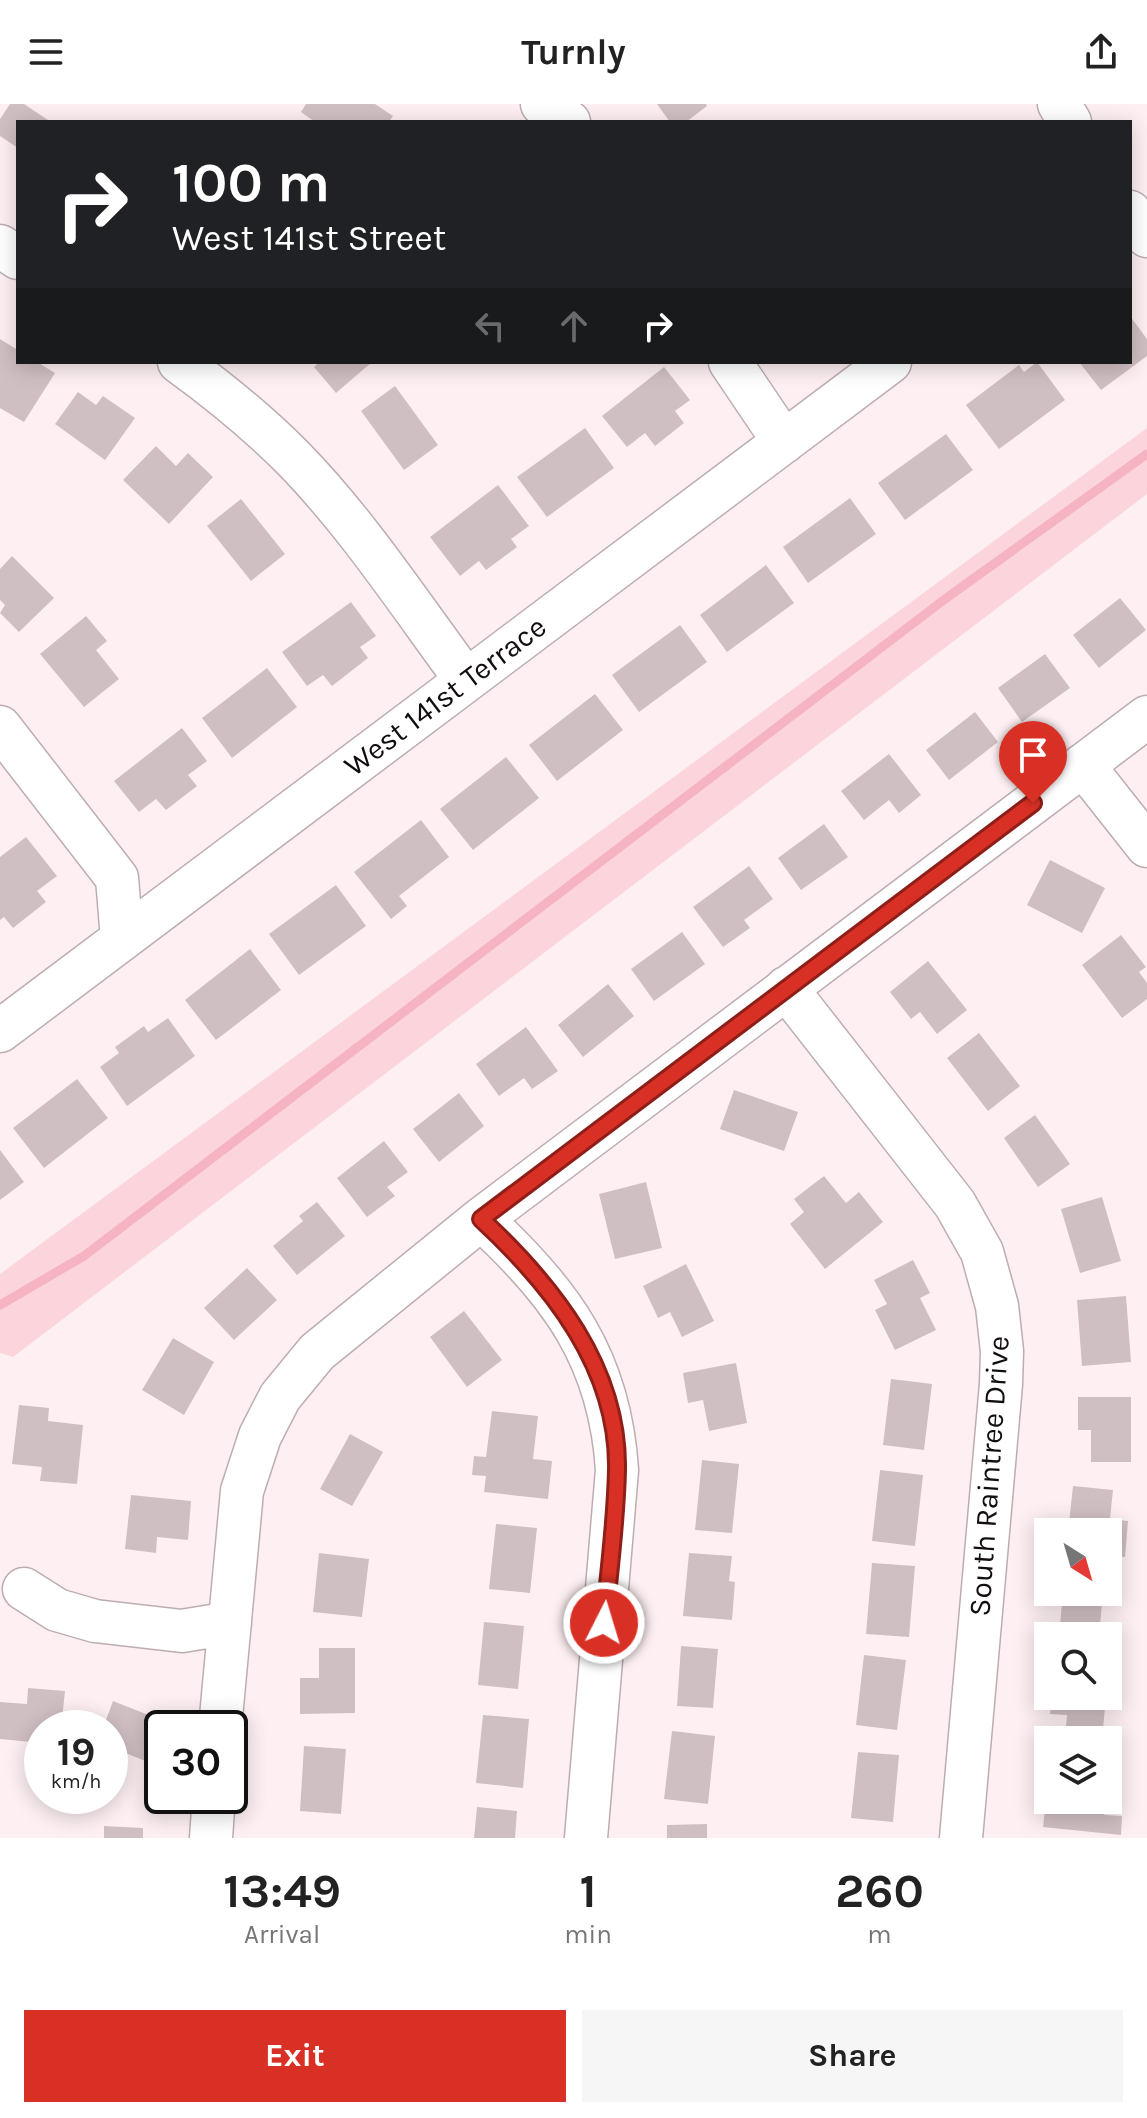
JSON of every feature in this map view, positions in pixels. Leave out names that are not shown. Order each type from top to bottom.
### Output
[{"type":"street","points":[[542,104],[566,120]]},
{"type":"street","points":[[1132,215],[1147,236]]},
{"type":"street","points":[[182,364],[232,401],[293,458],[344,518],[466,680]]},
{"type":"street","points":[[731,364],[784,442]]},
{"type":"street","name":"West 141st Terrace","points":[[0,1031],[887,364]]},
{"type":"street","points":[[222,1710],[242,1491],[260,1436],[280,1397],[317,1352],[481,1219],[1147,717]]},
{"type":"street","points":[[0,727],[117,878],[122,939]]},
{"type":"street","points":[[1083,765],[1147,846]]},
{"type":"street","name":"South Raintree Drive","points":[[786,988],[955,1204],[982,1252],[997,1306],[1002,1351],[1001,1384],[961,1838]]},
{"type":"street","points":[[481,1219],[515,1250],[576,1327],[594,1362],[611,1411],[617,1470],[586,1838]]},
{"type":"street","points":[[24,1589],[57,1610],[95,1621],[182,1631],[230,1623]]},
{"type":"street","points":[[211,1838],[213,1814]]},
{"type":"shaded area","points":[[1147,428],[1147,494],[13,1357],[0,1353],[0,1274]]},
{"type":"building","points":[[10,104],[24,104],[48,120],[16,120],[16,147],[0,136],[0,119]]},
{"type":"building","points":[[306,104],[375,104],[393,116],[390,120],[312,120],[301,112]]},
{"type":"building","points":[[657,104],[707,106],[689,120],[669,120]]},
{"type":"building","points":[[1132,319],[1147,339],[1147,356],[1101,390],[1081,364],[1132,364]]},
{"type":"building","points":[[0,339],[16,349],[16,364],[40,364],[55,373],[24,422],[0,408]]},
{"type":"building","points":[[317,364],[370,364],[336,393],[314,367]]},
{"type":"building","points":[[1038,364],[1065,400],[999,449],[966,405],[1019,365],[1024,372]]},
{"type":"building","points":[[664,367],[690,400],[675,411],[684,423],[655,446],[645,433],[627,447],[602,416]]},
{"type":"building","points":[[395,386],[438,445],[404,470],[361,411]]},
{"type":"building","points":[[78,392],[96,405],[103,396],[135,418],[105,460],[55,424]]},
{"type":"building","points":[[585,428],[614,468],[547,517],[517,477]]},
{"type":"building","points":[[946,434],[973,470],[905,520],[878,483]]},
{"type":"building","points":[[156,446],[176,466],[188,453],[213,477],[169,524],[123,480]]},
{"type":"building","points":[[498,485],[529,526],[511,539],[517,547],[486,570],[479,561],[460,576],[430,537]]},
{"type":"building","points":[[850,498],[876,534],[808,583],[783,547]]},
{"type":"building","points":[[241,499],[285,554],[251,581],[207,526]]},
{"type":"building","points":[[12,556],[54,598],[19,632],[0,613],[5,605],[0,600],[0,569]]},
{"type":"building","points":[[766,565],[794,603],[727,652],[700,615]]},
{"type":"building","points":[[1120,598],[1146,630],[1099,668],[1073,635]]},
{"type":"building","points":[[351,602],[376,636],[360,647],[368,658],[332,686],[323,675],[307,686],[282,652]]},
{"type":"building","points":[[86,616],[107,641],[96,650],[119,679],[84,707],[40,654]]},
{"type":"building","points":[[680,625],[707,662],[639,712],[612,675]]},
{"type":"building","points":[[1045,654],[1070,688],[1022,722],[998,688]]},
{"type":"building","points":[[267,668],[297,707],[232,758],[202,718]]},
{"type":"building","points":[[595,694],[623,730],[557,781],[529,745]]},
{"type":"building","points":[[975,712],[998,742],[949,780],[926,750]]},
{"type":"building","points":[[182,728],[207,761],[188,775],[197,786],[166,810],[156,799],[139,812],[114,781]]},
{"type":"building","points":[[889,754],[921,795],[899,813],[889,800],[864,820],[841,791]]},
{"type":"building","points":[[506,757],[539,798],[473,850],[440,809]]},
{"type":"building","points":[[421,820],[449,857],[399,896],[407,906],[391,919],[354,872]]},
{"type":"building","points":[[824,824],[848,857],[801,890],[778,858]]},
{"type":"building","points":[[26,837],[57,876],[37,891],[46,902],[13,928],[4,917],[0,920],[0,857]]},
{"type":"building","points":[[1050,860],[1105,888],[1082,933],[1027,905]]},
{"type":"building","points":[[749,866],[773,899],[744,920],[750,928],[723,947],[693,907]]},
{"type":"building","points":[[336,885],[366,926],[299,975],[269,934]]},
{"type":"building","points":[[682,932],[705,964],[654,1001],[631,969]]},
{"type":"building","points":[[1121,935],[1146,967],[1139,972],[1147,983],[1147,999],[1122,1018],[1082,965]]},
{"type":"building","points":[[250,949],[281,990],[216,1040],[185,1000]]},
{"type":"building","points":[[928,961],[967,1010],[937,1034],[920,1012],[911,1019],[890,992]]},
{"type":"building","points":[[608,984],[634,1016],[583,1057],[558,1025]]},
{"type":"building","points":[[168,1018],[195,1056],[127,1106],[100,1067],[119,1053],[115,1047],[144,1026],[148,1032]]},
{"type":"building","points":[[526,1027],[558,1071],[532,1089],[524,1078],[499,1096],[476,1064]]},
{"type":"building","points":[[979,1033],[1020,1086],[988,1111],[947,1058]]},
{"type":"building","points":[[77,1079],[108,1118],[44,1168],[13,1128]]},
{"type":"building","points":[[734,1090],[798,1112],[784,1151],[720,1129]]},
{"type":"building","points":[[459,1093],[484,1126],[439,1162],[413,1129]]},
{"type":"building","points":[[1035,1115],[1070,1164],[1038,1187],[1004,1138]]},
{"type":"building","points":[[384,1141],[408,1172],[387,1187],[395,1196],[367,1217],[337,1178]]},
{"type":"building","points":[[0,1150],[24,1182],[0,1200]]},
{"type":"building","points":[[824,1176],[846,1203],[859,1192],[883,1222],[825,1269],[790,1224],[804,1212],[794,1199]]},
{"type":"building","points":[[646,1182],[662,1248],[615,1259],[599,1194]]},
{"type":"building","points":[[1102,1197],[1121,1261],[1080,1273],[1061,1209]]},
{"type":"building","points":[[317,1202],[345,1236],[297,1275],[273,1246],[303,1221],[299,1216]]},
{"type":"building","points":[[913,1260],[930,1293],[920,1298],[936,1330],[895,1350],[875,1310],[887,1304],[874,1280]]},
{"type":"building","points":[[686,1264],[714,1321],[682,1337],[670,1312],[658,1318],[643,1286]]},
{"type":"building","points":[[247,1268],[277,1300],[234,1340],[204,1308]]},
{"type":"building","points":[[1126,1296],[1131,1362],[1082,1366],[1077,1300]]},
{"type":"building","points":[[464,1311],[502,1360],[467,1387],[430,1337]]},
{"type":"building","points":[[173,1338],[214,1362],[184,1415],[142,1390]]},
{"type":"building","points":[[736,1363],[747,1423],[709,1431],[703,1400],[688,1403],[683,1373]]},
{"type":"building","points":[[891,1379],[932,1384],[924,1450],[883,1445]]},
{"type":"building","points":[[1078,1397],[1131,1397],[1131,1462],[1091,1462],[1091,1430],[1078,1430]]},
{"type":"building","points":[[19,1405],[49,1408],[48,1421],[83,1425],[77,1484],[40,1481],[42,1467],[12,1464]]},
{"type":"building","points":[[492,1411],[538,1416],[533,1459],[552,1461],[548,1499],[484,1492],[486,1476],[472,1475],[474,1456],[486,1457]]},
{"type":"building","points":[[350,1434],[383,1452],[352,1506],[320,1489]]},
{"type":"building","points":[[702,1460],[739,1464],[732,1533],[695,1530]]},
{"type":"building","points":[[880,1470],[923,1475],[915,1546],[872,1541]]},
{"type":"building","points":[[1073,1486],[1113,1490],[1110,1518],[1070,1518]]},
{"type":"building","points":[[131,1495],[191,1501],[188,1540],[157,1537],[156,1553],[125,1549]]},
{"type":"building","points":[[1122,1520],[1128,1521],[1125,1557],[1122,1557]]},
{"type":"building","points":[[496,1524],[537,1528],[530,1593],[489,1589]]},
{"type":"building","points":[[319,1553],[369,1559],[362,1617],[313,1612]]},
{"type":"building","points":[[689,1553],[732,1556],[729,1581],[735,1582],[732,1620],[683,1616]]},
{"type":"building","points":[[872,1563],[915,1566],[909,1637],[866,1634]]},
{"type":"building","points":[[1062,1606],[1102,1606],[1100,1622],[1060,1622]]},
{"type":"building","points":[[484,1622],[524,1626],[518,1689],[478,1685]]},
{"type":"building","points":[[681,1646],[718,1649],[713,1708],[677,1706]]},
{"type":"building","points":[[319,1648],[355,1648],[355,1713],[300,1714],[300,1678],[319,1678]]},
{"type":"building","points":[[864,1655],[906,1660],[897,1730],[856,1725]]},
{"type":"building","points":[[28,1688],[65,1691],[63,1710],[24,1710],[24,1741],[0,1739],[0,1702],[27,1704]]},
{"type":"building","points":[[113,1701],[144,1713],[144,1760],[128,1754],[128,1710],[110,1710]]},
{"type":"building","points":[[1050,1710],[1105,1710],[1103,1726],[1066,1726],[1067,1715],[1050,1714]]},
{"type":"building","points":[[483,1715],[529,1719],[523,1788],[476,1783]]},
{"type":"building","points":[[672,1731],[715,1736],[708,1804],[664,1799]]},
{"type":"building","points":[[304,1746],[346,1749],[341,1814],[300,1811]]},
{"type":"building","points":[[858,1752],[899,1755],[893,1822],[851,1818]]},
{"type":"building","points":[[477,1807],[517,1811],[515,1838],[474,1838]]},
{"type":"building","points":[[1044,1814],[1122,1816],[1121,1835],[1043,1827]]},
{"type":"building","points":[[707,1824],[707,1838],[667,1838],[667,1825]]},
{"type":"building","points":[[104,1826],[143,1828],[143,1838],[104,1838]]},
{"type":"waterway","points":[[0,1305],[84,1256],[945,599],[1147,454]]},
{"type":"route","points":[[604,1623],[617,1470],[611,1411],[594,1362],[576,1327],[515,1250],[481,1219],[1033,803]]}]
